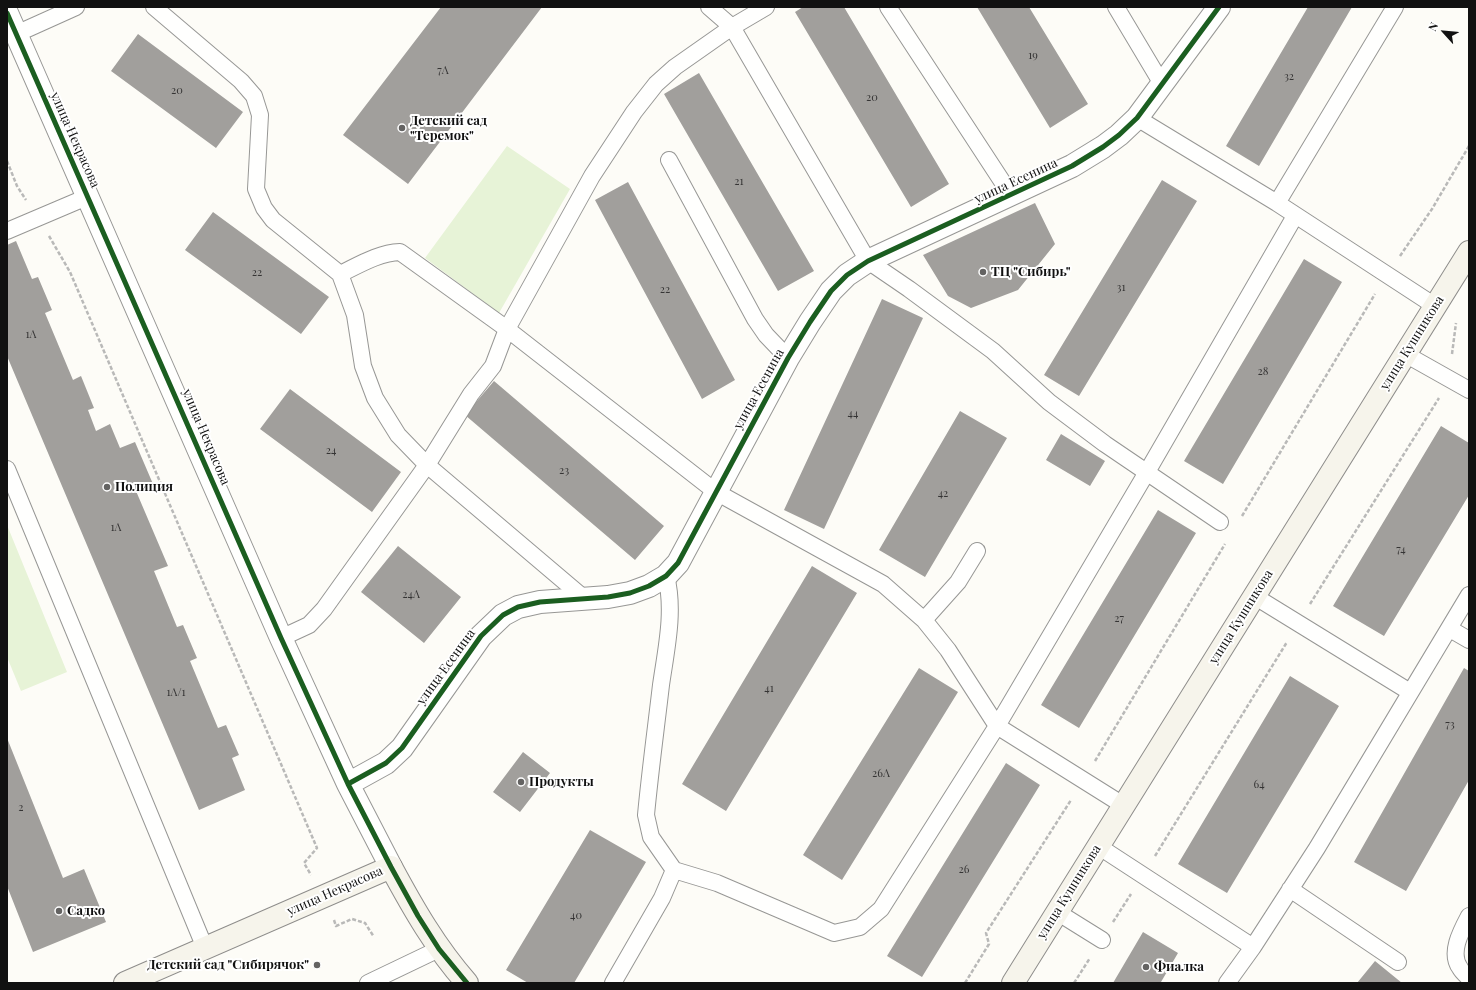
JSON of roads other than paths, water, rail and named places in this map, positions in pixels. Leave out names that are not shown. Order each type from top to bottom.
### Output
[{"type":"street","name":"улица Есенина","points":[[348,784],[386,763],[402,748],[481,636],[503,615],[518,607],[540,602],[608,597],[630,593],[649,586],[666,576],[678,563],[788,358],[831,291],[847,275],[868,261],[1072,166],[1103,148],[1137,118],[1219,7]]},
{"type":"street","name":"улица Некрасова","points":[[7,12],[281,638],[348,784],[391,867],[125,983]]},
{"type":"street","name":"улица Кушникова","points":[[1013,983],[1469,252]]},
{"type":"street","points":[[391,867],[418,916],[439,949],[467,983]]},
{"type":"lane","points":[[16,34],[76,7]]},
{"type":"lane","points":[[154,7],[241,81],[254,96],[260,115],[256,189],[264,208],[273,220],[340,274],[355,315],[363,366],[376,398],[398,435],[427,465],[586,599]]},
{"type":"lane","points":[[709,7],[732,27],[868,261],[909,289],[993,351],[1049,402],[1105,444],[1220,522]]},
{"type":"lane","points":[[281,638],[309,625],[324,609],[427,465],[471,394],[493,366],[507,329],[592,176],[634,112],[656,84],[675,67],[732,27],[766,7]]},
{"type":"lane","points":[[888,7],[1011,195]]},
{"type":"lane","points":[[1116,7],[1162,84]]},
{"type":"lane","points":[[1276,203],[1395,7]]},
{"type":"lane","points":[[1137,118],[1276,203],[1435,306]]},
{"type":"lane","points":[[669,160],[755,319],[766,335],[788,358]]},
{"type":"lane","points":[[7,231],[88,197]]},
{"type":"lane","points":[[666,576],[669,589],[669,614],[646,815],[651,837],[674,870],[717,883],[834,933],[860,927],[881,909],[997,726],[1147,472],[1295,216]]},
{"type":"lane","points":[[340,274],[372,258],[388,252],[400,252],[507,329],[716,492],[883,584],[924,620],[948,650],[997,726],[1123,805]]},
{"type":"lane","points":[[1405,354],[1469,390]]},
{"type":"lane","points":[[7,469],[205,948]]},
{"type":"lane","points":[[924,620],[958,582],[977,551]]},
{"type":"lane","points":[[1227,983],[1317,848],[1410,692],[1450,629],[1469,595]]},
{"type":"lane","points":[[1254,596],[1410,692]]},
{"type":"lane","points":[[1450,629],[1469,640]]},
{"type":"lane","points":[[1098,846],[1253,946]]},
{"type":"lane","points":[[614,983],[662,898],[674,870]]},
{"type":"lane","points":[[1290,889],[1398,962]]},
{"type":"lane","points":[[1057,912],[1102,940]]},
{"type":"lane","points":[[1469,916],[1460,932],[1455,953],[1459,968],[1469,978]]},
{"type":"lane","points":[[368,983],[399,976],[439,949]]},
{"type":"place","name":"Детский сад \"Теремок\"","points":[[402,128]]},
{"type":"place","name":"ТЦ \"Сибирь\"","points":[[983,272]]},
{"type":"place","name":"Полиция","points":[[107,487]]},
{"type":"place","name":"Продукты","points":[[521,782]]},
{"type":"place","name":"Садко","points":[[59,911]]},
{"type":"place","name":"Детский сад \"Сибирячок\"","points":[[317,965]]},
{"type":"place","name":"Фиалка","points":[[1146,967]]}]
